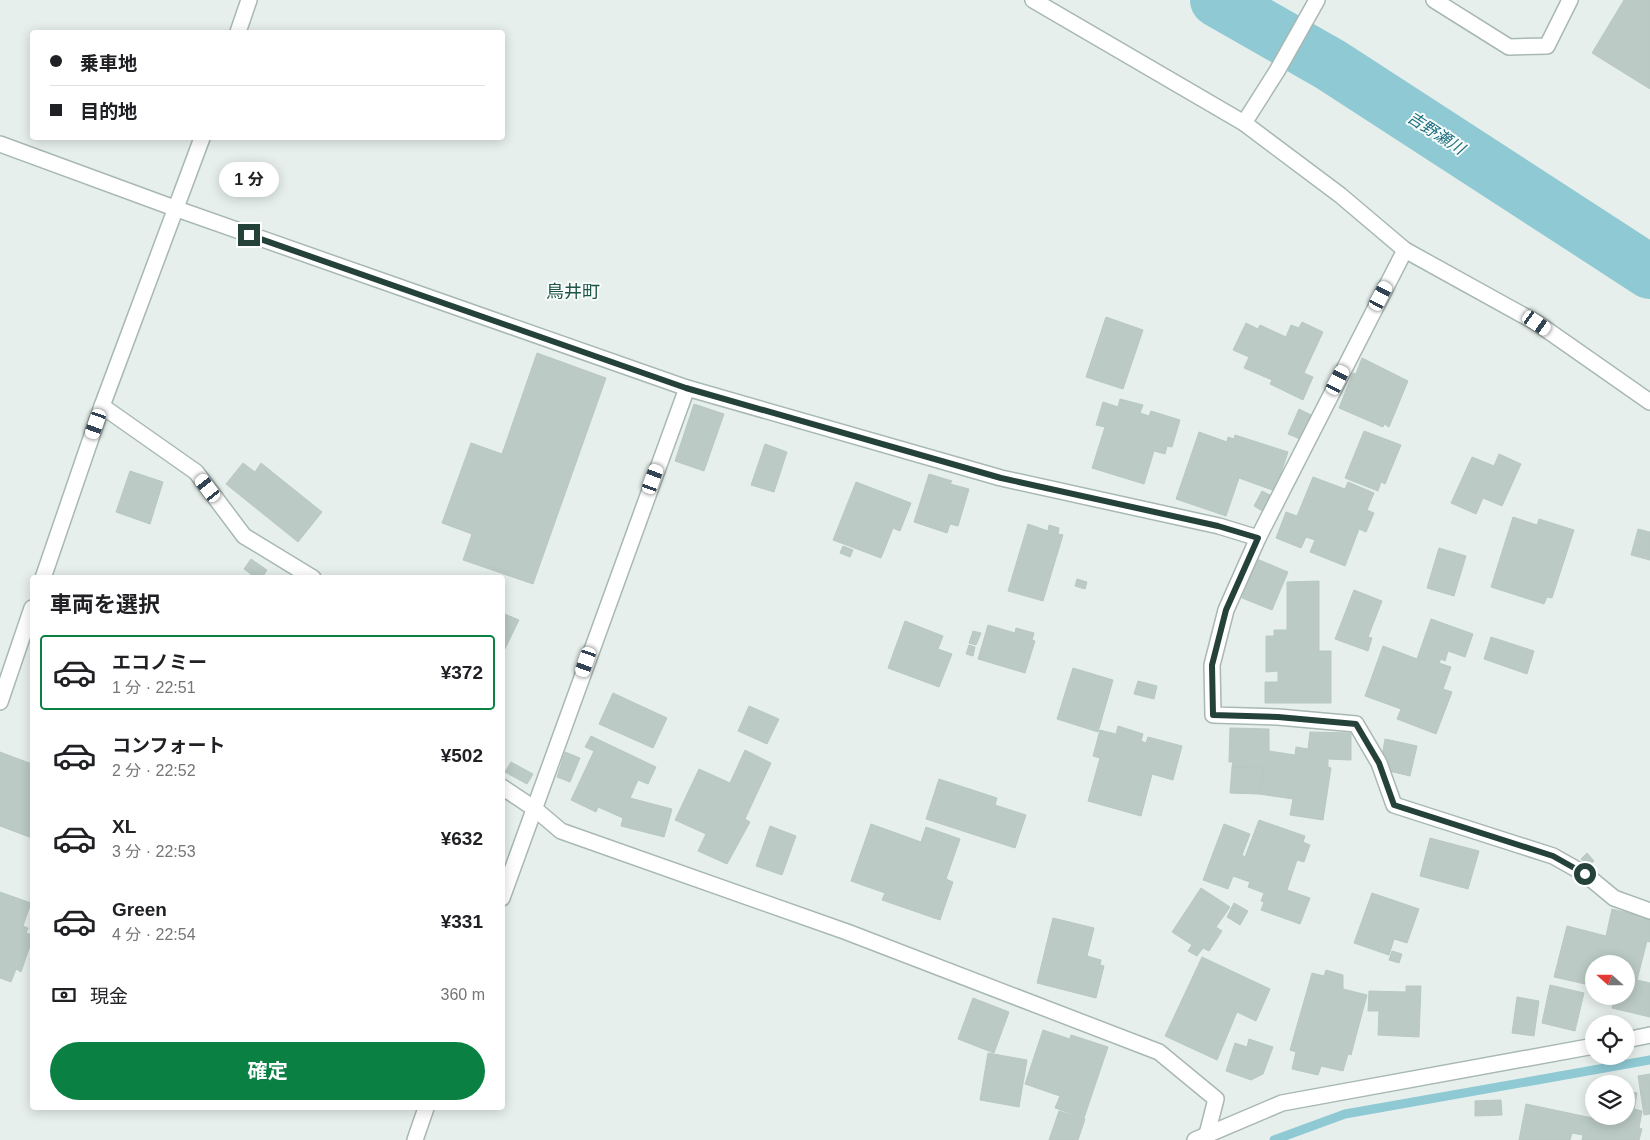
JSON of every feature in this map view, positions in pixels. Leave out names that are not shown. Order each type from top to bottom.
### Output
[{"type":"street","points":[[239,30],[250,0]]},
{"type":"street","points":[[1033,0],[1244,123],[1340,195],[1405,250],[1537,323],[1650,402]]},
{"type":"street","points":[[1244,123],[1277,72],[1317,0]]},
{"type":"street","points":[[1434,0],[1509,47],[1547,46],[1570,0]]},
{"type":"street","points":[[44,575],[102,406],[201,140]]},
{"type":"street","points":[[0,144],[176,209],[686,388],[1001,478],[1218,526],[1258,538]]},
{"type":"street","points":[[1405,250],[1258,538],[1226,610],[1212,665],[1213,715],[1278,717],[1356,724],[1379,763],[1394,805],[1553,856],[1585,874],[1614,898],[1650,911]]},
{"type":"street","points":[[505,890],[686,388]]},
{"type":"street","points":[[102,406],[196,472],[244,536],[307,575]]},
{"type":"street","points":[[0,702],[30,614]]},
{"type":"street","points":[[505,789],[535,809],[561,831],[847,932],[1159,1052],[1216,1099],[1205,1138]]},
{"type":"street","points":[[1635,1038],[1650,1035]]},
{"type":"street","points":[[1205,1138],[1282,1103],[1585,1048]]},
{"type":"street","points":[[415,1140],[425,1110]]},
{"type":"building","points":[[1624,0],[1650,0],[1650,89],[1592,53]]},
{"type":"building","points":[[1106,317],[1143,330],[1123,389],[1086,377]]},
{"type":"building","points":[[1302,322],[1323,332],[1304,373],[1313,377],[1303,400],[1270,384],[1272,380],[1244,368],[1249,357],[1233,350],[1246,323],[1258,329],[1260,325],[1286,337],[1291,325],[1299,328]]},
{"type":"building","points":[[537,353],[606,378],[533,584],[463,560],[472,534],[442,523],[471,443],[502,454]]},
{"type":"building","points":[[1362,358],[1408,381],[1389,427],[1384,424],[1383,427],[1339,408],[1353,373],[1356,374]]},
{"type":"building","points":[[1120,399],[1143,405],[1140,413],[1149,416],[1151,411],[1180,420],[1172,447],[1167,446],[1165,454],[1154,451],[1144,484],[1092,468],[1105,427],[1096,425],[1103,402],[1118,407]]},
{"type":"building","points":[[694,404],[724,414],[704,471],[675,461]]},
{"type":"building","points":[[1299,409],[1311,415],[1300,439],[1288,434]]},
{"type":"building","points":[[1364,431],[1401,445],[1385,484],[1381,482],[1378,491],[1345,478]]},
{"type":"building","points":[[1199,432],[1227,442],[1228,437],[1234,439],[1235,435],[1288,452],[1275,491],[1239,478],[1226,516],[1176,499]]},
{"type":"building","points":[[765,444],[787,452],[774,492],[751,485]]},
{"type":"building","points":[[1499,454],[1521,464],[1502,506],[1483,498],[1476,514],[1451,503],[1472,457],[1494,466]]},
{"type":"building","points":[[243,463],[255,472],[261,463],[322,512],[298,542],[226,484]]},
{"type":"building","points":[[130,471],[163,482],[150,524],[116,512]]},
{"type":"building","points":[[929,474],[952,481],[950,484],[969,489],[958,526],[950,524],[947,533],[914,522]]},
{"type":"building","points":[[1313,477],[1345,489],[1348,482],[1374,493],[1367,510],[1374,513],[1366,532],[1359,529],[1345,566],[1310,552],[1315,540],[1306,537],[1301,548],[1276,538],[1286,512],[1297,516]]},
{"type":"building","points":[[856,482],[911,503],[900,531],[893,528],[881,558],[833,540]]},
{"type":"building","points":[[1262,491],[1272,496],[1264,512],[1254,506]]},
{"type":"building","points":[[1513,517],[1537,525],[1539,519],[1574,530],[1552,598],[1547,597],[1544,604],[1491,587]]},
{"type":"building","points":[[1028,524],[1048,531],[1049,525],[1059,528],[1058,534],[1063,535],[1043,601],[1008,591]]},
{"type":"building","points":[[1638,529],[1650,532],[1650,560],[1631,555]]},
{"type":"building","points":[[843,546],[853,550],[850,557],[840,553]]},
{"type":"building","points":[[1439,548],[1466,556],[1454,596],[1427,588]]},
{"type":"building","points":[[251,559],[267,570],[264,575],[252,575],[244,569]]},
{"type":"building","points":[[1257,559],[1288,572],[1272,610],[1242,598]]},
{"type":"building","points":[[1077,579],[1087,582],[1085,589],[1075,586]]},
{"type":"building","points":[[1319,581],[1319,651],[1331,651],[1331,703],[1265,703],[1265,682],[1278,682],[1278,671],[1266,672],[1266,636],[1274,636],[1274,630],[1287,630],[1287,582]]},
{"type":"building","points":[[1354,590],[1382,601],[1368,637],[1372,638],[1368,651],[1335,639]]},
{"type":"building","points":[[505,614],[519,620],[505,649]]},
{"type":"building","points":[[1431,619],[1473,634],[1465,657],[1448,651],[1445,661],[1441,659],[1439,663],[1451,667],[1443,689],[1452,692],[1436,734],[1397,719],[1401,709],[1365,696],[1383,646],[1417,659]]},
{"type":"building","points":[[905,621],[943,636],[938,649],[952,654],[939,687],[888,668]]},
{"type":"building","points":[[988,625],[1015,633],[1016,628],[1034,633],[1032,640],[1035,641],[1025,673],[978,659]]},
{"type":"building","points":[[973,631],[981,633],[976,645],[969,643]]},
{"type":"building","points":[[1491,637],[1534,651],[1527,674],[1484,659]]},
{"type":"building","points":[[969,645],[975,647],[973,656],[966,654]]},
{"type":"building","points":[[1073,668],[1113,680],[1098,732],[1057,719]]},
{"type":"building","points":[[1138,681],[1157,686],[1154,699],[1134,694]]},
{"type":"building","points":[[613,693],[667,718],[653,748],[599,724]]},
{"type":"building","points":[[749,706],[779,719],[767,744],[738,731]]},
{"type":"building","points":[[1118,726],[1143,734],[1141,741],[1146,743],[1148,737],[1182,746],[1173,780],[1152,774],[1141,816],[1088,801],[1100,758],[1093,756],[1100,730],[1116,734]]},
{"type":"building","points":[[1230,728],[1269,729],[1269,751],[1295,755],[1296,747],[1308,749],[1310,732],[1351,733],[1351,760],[1328,759],[1328,767],[1331,768],[1323,820],[1290,815],[1293,799],[1259,794],[1264,768],[1232,767],[1233,762],[1229,762]]},
{"type":"building","points":[[591,736],[656,767],[648,784],[638,780],[630,798],[672,809],[664,837],[621,826],[623,818],[598,807],[596,812],[571,800],[594,751],[585,747]]},
{"type":"building","points":[[1385,739],[1417,746],[1410,776],[1385,770],[1387,763],[1381,762]]},
{"type":"building","points":[[745,750],[771,763],[745,819],[750,822],[727,864],[698,851],[706,834],[675,820],[699,769],[730,783]]},
{"type":"building","points":[[0,752],[30,763],[30,837],[0,826]]},
{"type":"building","points":[[565,752],[580,758],[570,782],[557,777]]},
{"type":"building","points":[[511,762],[533,774],[527,784],[505,772]]},
{"type":"building","points":[[1232,767],[1264,768],[1259,794],[1230,793]]},
{"type":"building","points":[[939,779],[997,798],[995,805],[1026,815],[1015,848],[926,819]]},
{"type":"building","points":[[1259,820],[1305,836],[1303,842],[1310,845],[1304,862],[1297,860],[1287,890],[1310,898],[1300,924],[1261,910],[1264,902],[1261,901],[1264,893],[1248,887],[1250,882],[1233,876],[1228,889],[1203,880],[1224,824],[1250,834],[1242,855],[1245,857]]},
{"type":"building","points":[[871,824],[921,842],[926,827],[960,839],[946,879],[953,882],[940,920],[882,900],[885,893],[851,881]]},
{"type":"building","points":[[770,826],[796,836],[782,875],[756,866]]},
{"type":"building","points":[[1430,838],[1479,851],[1468,889],[1420,876]]},
{"type":"building","points":[[1587,853],[1594,861],[1588,866],[1581,859]]},
{"type":"building","points":[[1201,888],[1230,907],[1216,927],[1222,931],[1209,951],[1203,948],[1197,956],[1188,951],[1192,945],[1172,932]]},
{"type":"building","points":[[0,892],[30,903],[23,926],[28,928],[26,933],[30,934],[30,946],[21,972],[16,969],[11,982],[0,978]]},
{"type":"building","points":[[1372,893],[1419,909],[1407,943],[1394,939],[1389,955],[1354,943]]},
{"type":"building","points":[[1234,903],[1248,911],[1240,925],[1227,917]]},
{"type":"building","points":[[1612,909],[1650,918],[1650,942],[1647,941],[1637,980],[1650,983],[1650,1017],[1612,1008],[1613,1005],[1635,1005],[1635,955],[1585,955],[1585,984],[1554,977],[1567,926],[1606,936]]},
{"type":"building","points":[[1053,918],[1094,928],[1087,956],[1101,960],[1100,965],[1104,966],[1096,998],[1037,983]]},
{"type":"building","points":[[1392,951],[1402,954],[1399,963],[1389,960]]},
{"type":"building","points":[[1202,957],[1270,989],[1256,1021],[1237,1012],[1217,1060],[1165,1036]]},
{"type":"building","points":[[1326,970],[1343,975],[1343,989],[1367,995],[1351,1055],[1348,1054],[1343,1071],[1321,1066],[1318,1075],[1292,1069],[1296,1052],[1290,1050],[1312,973],[1324,976]]},
{"type":"building","points":[[1550,985],[1584,993],[1575,1031],[1542,1023]]},
{"type":"building","points":[[1406,986],[1421,986],[1419,1037],[1378,1035],[1379,1011],[1368,1011],[1369,991],[1406,992]]},
{"type":"building","points":[[1517,997],[1539,1001],[1534,1036],[1512,1033]]},
{"type":"building","points":[[973,998],[1009,1012],[994,1053],[958,1039]]},
{"type":"building","points":[[1043,1030],[1070,1039],[1071,1035],[1108,1047],[1084,1118],[1055,1108],[1060,1096],[1025,1084]]},
{"type":"building","points":[[1249,1039],[1273,1047],[1263,1074],[1251,1080],[1226,1071],[1235,1043],[1247,1047]]},
{"type":"building","points":[[988,1053],[1027,1060],[1019,1107],[980,1100]]},
{"type":"building","points":[[1650,1074],[1650,1114],[1644,1115],[1638,1076]]},
{"type":"building","points":[[1501,1100],[1502,1115],[1475,1116],[1475,1101]]},
{"type":"building","points":[[1526,1104],[1585,1116],[1585,1125],[1635,1125],[1635,1109],[1642,1111],[1639,1128],[1642,1129],[1639,1140],[1582,1140],[1583,1135],[1572,1133],[1570,1140],[1519,1140]]},
{"type":"building","points":[[1059,1111],[1085,1119],[1078,1140],[1049,1140]]},
{"type":"waterway","name":"吉野瀬川","points":[[1217,0],[1331,65],[1650,272]]},
{"type":"waterway","points":[[1274,1140],[1345,1114],[1650,1060]]},
{"type":"district","name":"鳥井町","points":[[573,292]]},
{"type":"route","points":[[249,235],[686,388],[1001,478],[1218,526],[1258,538],[1226,610],[1212,665],[1213,715],[1278,717],[1356,724],[1379,763],[1394,805],[1428,818],[1553,856],[1585,874]]}]
